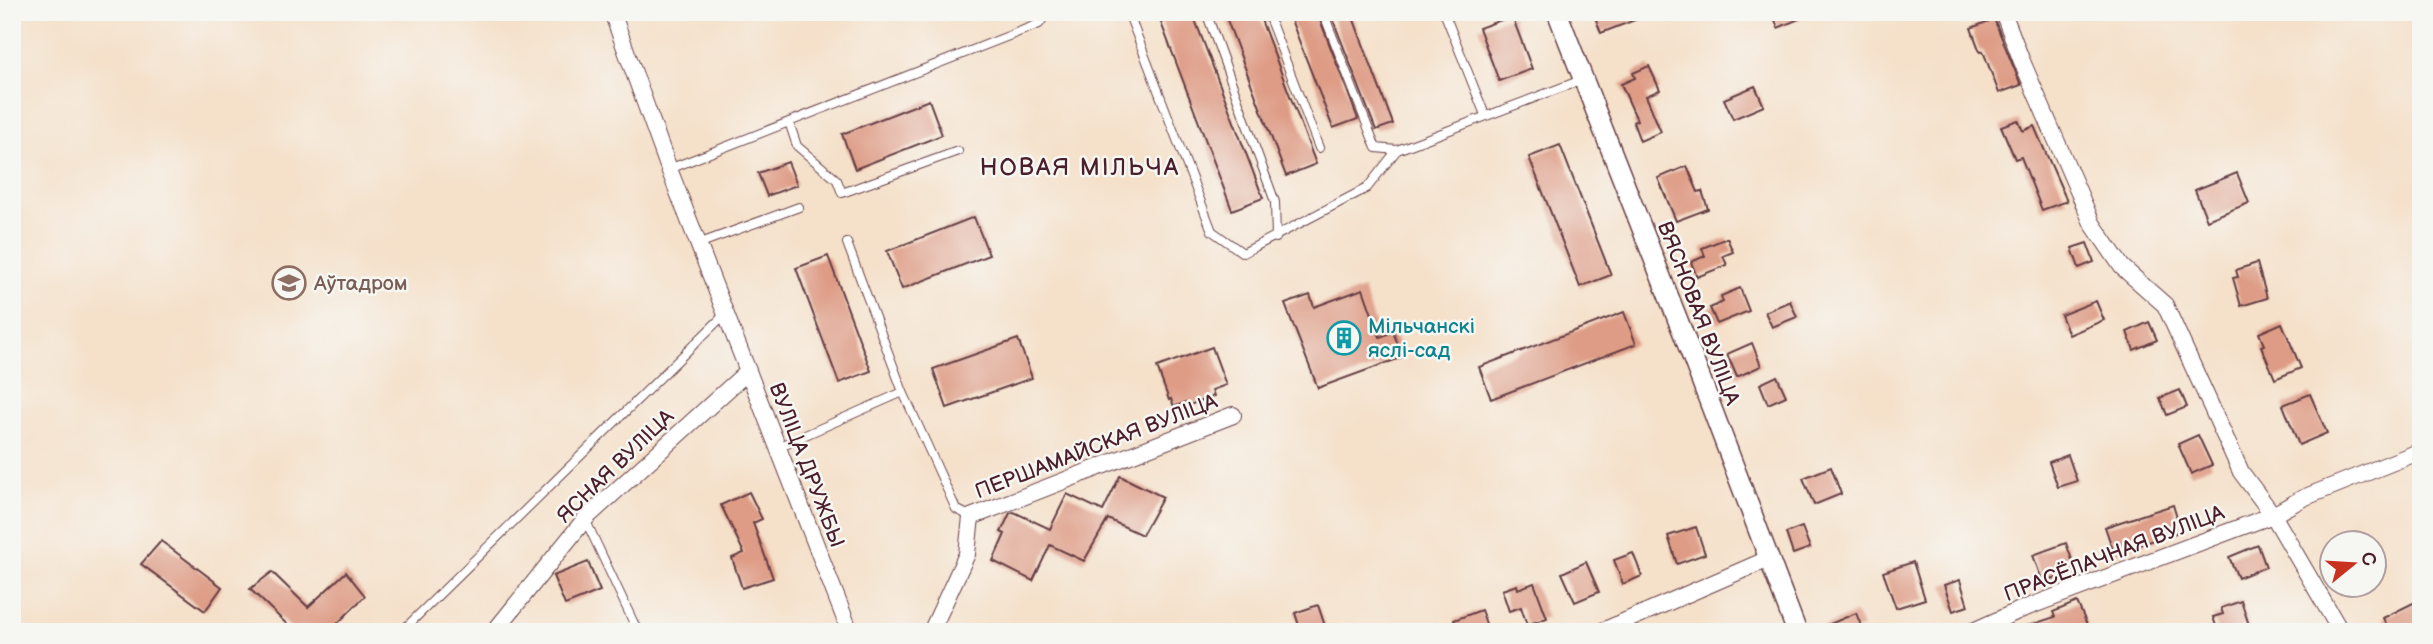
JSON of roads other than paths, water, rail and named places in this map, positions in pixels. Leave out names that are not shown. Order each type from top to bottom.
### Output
[{"type":"street","name":"ВУЛІЦА ДРУЖБЫ","points":[[612,12],[669,169],[850,632]]},
{"type":"street","name":"ВЯСНОВАЯ ВУЛІЦА","points":[[1557,12],[1797,632]]},
{"type":"street","points":[[2003,12],[2092,223],[2122,267],[2165,305],[2241,472],[2273,514],[2341,632]]},
{"type":"street","name":"ЯСНАЯ ВУЛІЦА","points":[[494,632],[585,519],[748,371]]},
{"type":"street","name":"ПЕРШАМАЙСКАЯ ВУЛІЦА","points":[[932,632],[967,554],[971,517],[1233,415]]},
{"type":"street","name":"ПРАСЁЛАЧНАЯ ВУЛІЦА","points":[[1971,632],[2020,610],[2273,514],[2303,498],[2421,451]]},
{"type":"street","points":[[1600,632],[1768,559]]},
{"type":"lane","points":[[669,169],[1039,24],[1048,12]]},
{"type":"lane","points":[[1128,12],[1212,231],[1243,253],[1367,188],[1397,150]]},
{"type":"lane","points":[[1206,12],[1275,202],[1276,238]]},
{"type":"lane","points":[[1268,12],[1319,148]]},
{"type":"lane","points":[[1323,12],[1377,148],[1397,150],[1584,79]]},
{"type":"lane","points":[[1444,12],[1485,115]]},
{"type":"lane","points":[[789,122],[797,145],[837,180],[842,193],[958,151]]},
{"type":"lane","points":[[698,244],[799,207]]},
{"type":"lane","points":[[847,243],[903,392],[956,509],[971,517]]},
{"type":"lane","points":[[401,632],[725,314]]},
{"type":"lane","points":[[778,447],[903,392]]},
{"type":"lane","points":[[585,519],[638,632]]},
{"type":"place","name":"Аўтадром","points":[[289,283]]},
{"type":"place","name":"Мільчанскі яслі-сад","points":[[1344,338]]},
{"type":"district","name":"НОВАЯ МІЛЬЧА","points":[[1080,167]]}]
